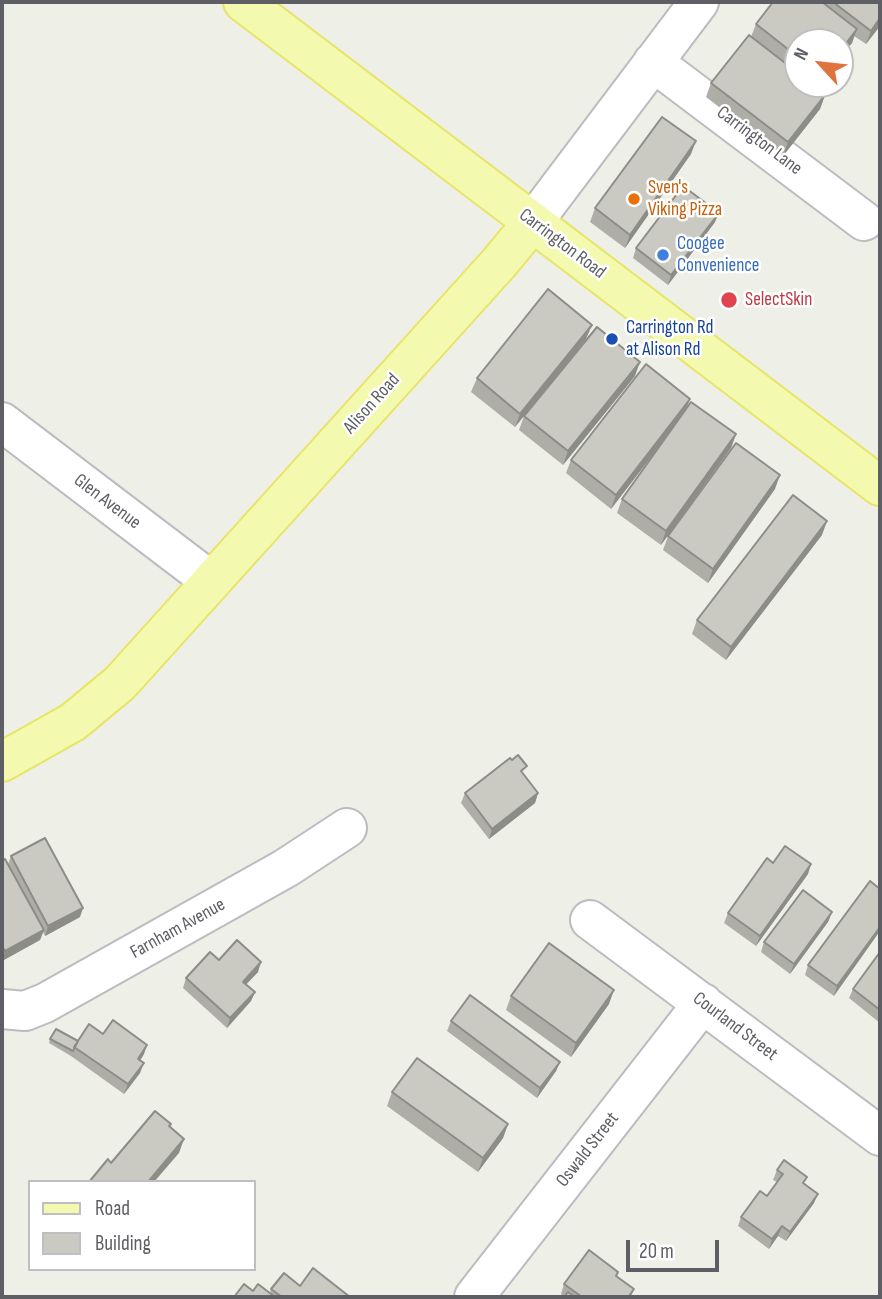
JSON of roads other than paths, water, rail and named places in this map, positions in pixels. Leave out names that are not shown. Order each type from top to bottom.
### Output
[{"type":"main road","name":"Carrington Road","points":[[243,2],[880,486]]},
{"type":"main road","name":"Alison Road","points":[[2,762],[73,722],[96,705],[143,659],[533,222]]},
{"type":"street","name":"Alison Road","points":[[533,222],[699,2]]},
{"type":"street","name":"Carrington Lane","points":[[653,62],[864,221]]},
{"type":"street","name":"Glen Avenue","points":[[2,422],[211,581]]},
{"type":"street","name":"Farnham Avenue","points":[[2,1009],[25,1011],[45,1003],[286,868],[347,828]]},
{"type":"street","name":"Courland Street","points":[[590,920],[880,1136]]},
{"type":"street","name":"Oswald Street","points":[[474,1297],[703,1003]]},
{"type":"place","name":"Sven's Viking Pizza","points":[[634,199]]},
{"type":"place","name":"Coogee Convenience","points":[[663,255]]},
{"type":"place","name":"SelectSkin","points":[[729,300]]},
{"type":"place","name":"Carrington Rd at Alison Rd","points":[[612,339]]}]
